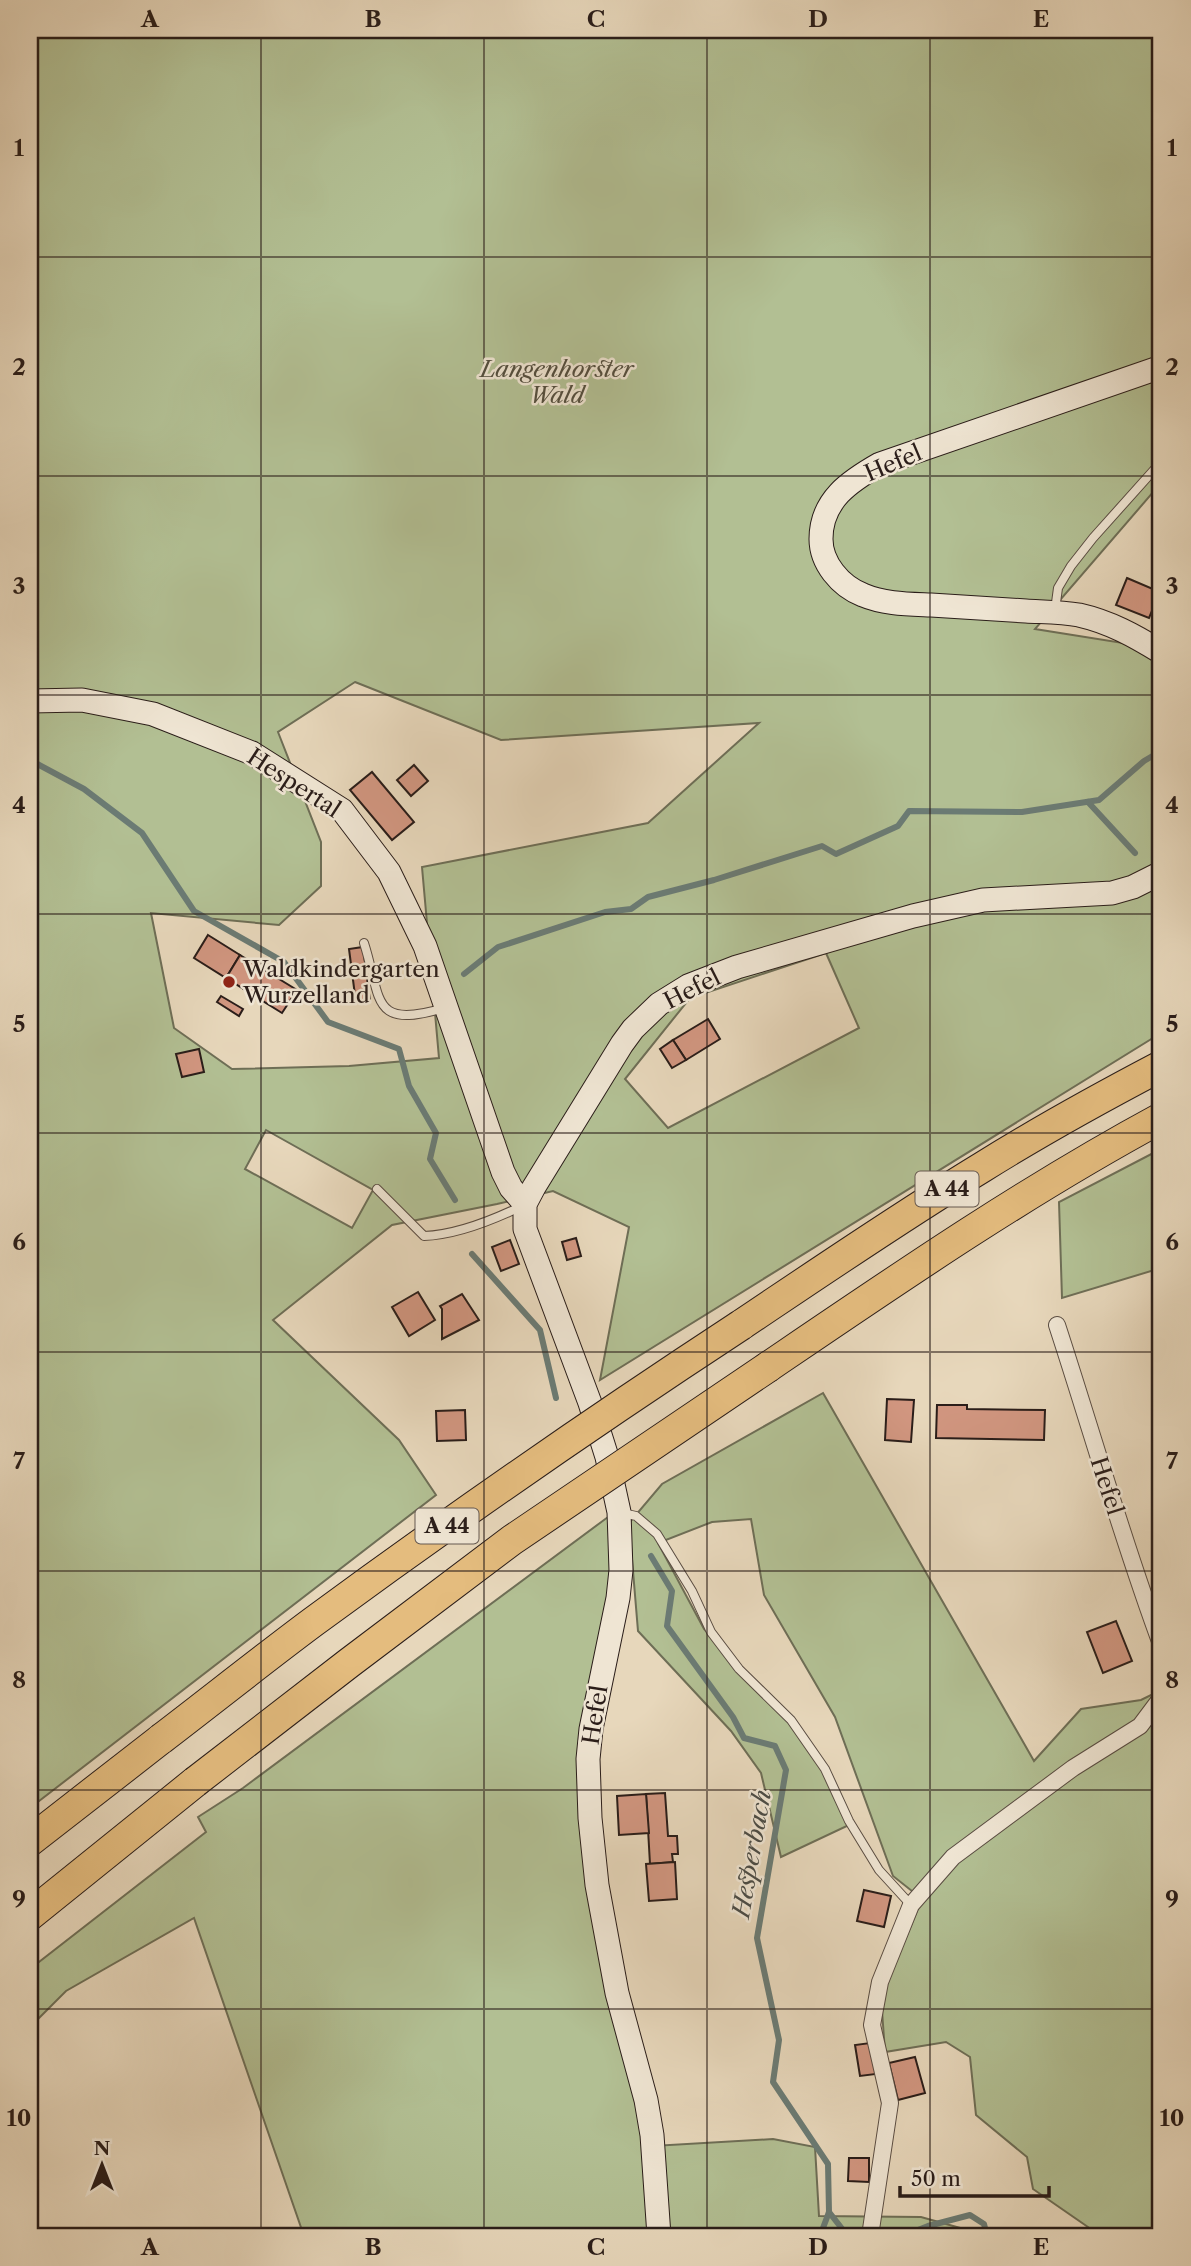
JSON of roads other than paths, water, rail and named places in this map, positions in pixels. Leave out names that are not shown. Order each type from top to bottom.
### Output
[{"type":"highway","name":"A 44","points":[[30,1841],[313,1622],[609,1412],[982,1167],[1078,1110],[1161,1066]]},
{"type":"highway","name":"A 44","points":[[30,1915],[195,1782],[512,1540],[1006,1209],[1161,1118]]},
{"type":"main road","name":"Hefel","points":[[1161,367],[880,464],[837,494],[825,513],[821,541],[824,556],[840,581],[863,596],[908,604],[1080,615],[1117,626],[1161,652]]},
{"type":"main road","name":"Hespertal","points":[[30,701],[82,700],[153,714],[252,753],[342,810],[389,872],[425,946],[503,1172],[511,1188],[525,1204]]},
{"type":"main road","name":"Hefel","points":[[659,2236],[652,2135],[646,2099],[617,1993],[597,1885],[590,1818],[588,1759],[591,1729],[618,1598],[621,1560],[619,1512],[607,1457],[590,1403],[525,1229],[525,1204],[601,1076],[633,1029],[659,1004],[688,985],[749,963],[936,911],[983,900],[1112,893],[1133,887],[1161,873]]},
{"type":"street","name":"Hefel","points":[[1057,1325],[1096,1453],[1161,1644]]},
{"type":"street","points":[[870,2236],[890,2102],[872,2025],[880,1982],[911,1905],[953,1857],[1073,1768],[1140,1726],[1161,1698]]},
{"type":"lane","points":[[1055,613],[1058,588],[1071,566],[1161,462]]},
{"type":"lane","points":[[364,943],[378,997],[387,1010],[397,1016],[422,1015],[447,1007]]},
{"type":"lane","points":[[377,1189],[424,1236],[443,1236],[504,1215],[525,1204]]},
{"type":"lane","points":[[619,1512],[636,1516],[657,1534],[692,1591],[711,1632],[739,1669],[791,1720],[825,1769],[849,1821],[878,1870],[911,1905]]},
{"type":"waterway","points":[[464,974],[498,947],[605,912],[631,909],[648,897],[714,880],[822,846],[836,854],[898,826],[909,811],[1022,812],[1099,800],[1144,761],[1161,751]]},
{"type":"waterway","name":"Hesperbach","points":[[30,760],[84,789],[142,833],[194,911],[284,962],[328,1022],[399,1049],[409,1086],[436,1133],[430,1159],[455,1200]]},
{"type":"waterway","points":[[1088,802],[1135,853]]},
{"type":"waterway","name":"Hesperbach","points":[[472,1254],[540,1330],[556,1398]]},
{"type":"waterway","name":"Hesperbach","points":[[651,1556],[672,1591],[667,1626],[733,1717],[744,1738],[775,1746],[786,1770],[757,1938],[779,2040],[773,2082],[828,2164],[829,2212],[820,2236]]},
{"type":"waterway","points":[[829,2212],[843,2230],[857,2236]]},
{"type":"waterway","points":[[903,2236],[970,2215],[984,2224],[987,2236]]},
{"type":"place","name":"Waldkindergarten Wurzelland","points":[[229,982]]},
{"type":"park label","name":"Langenhorster Wald","points":[[557,382]]}]
